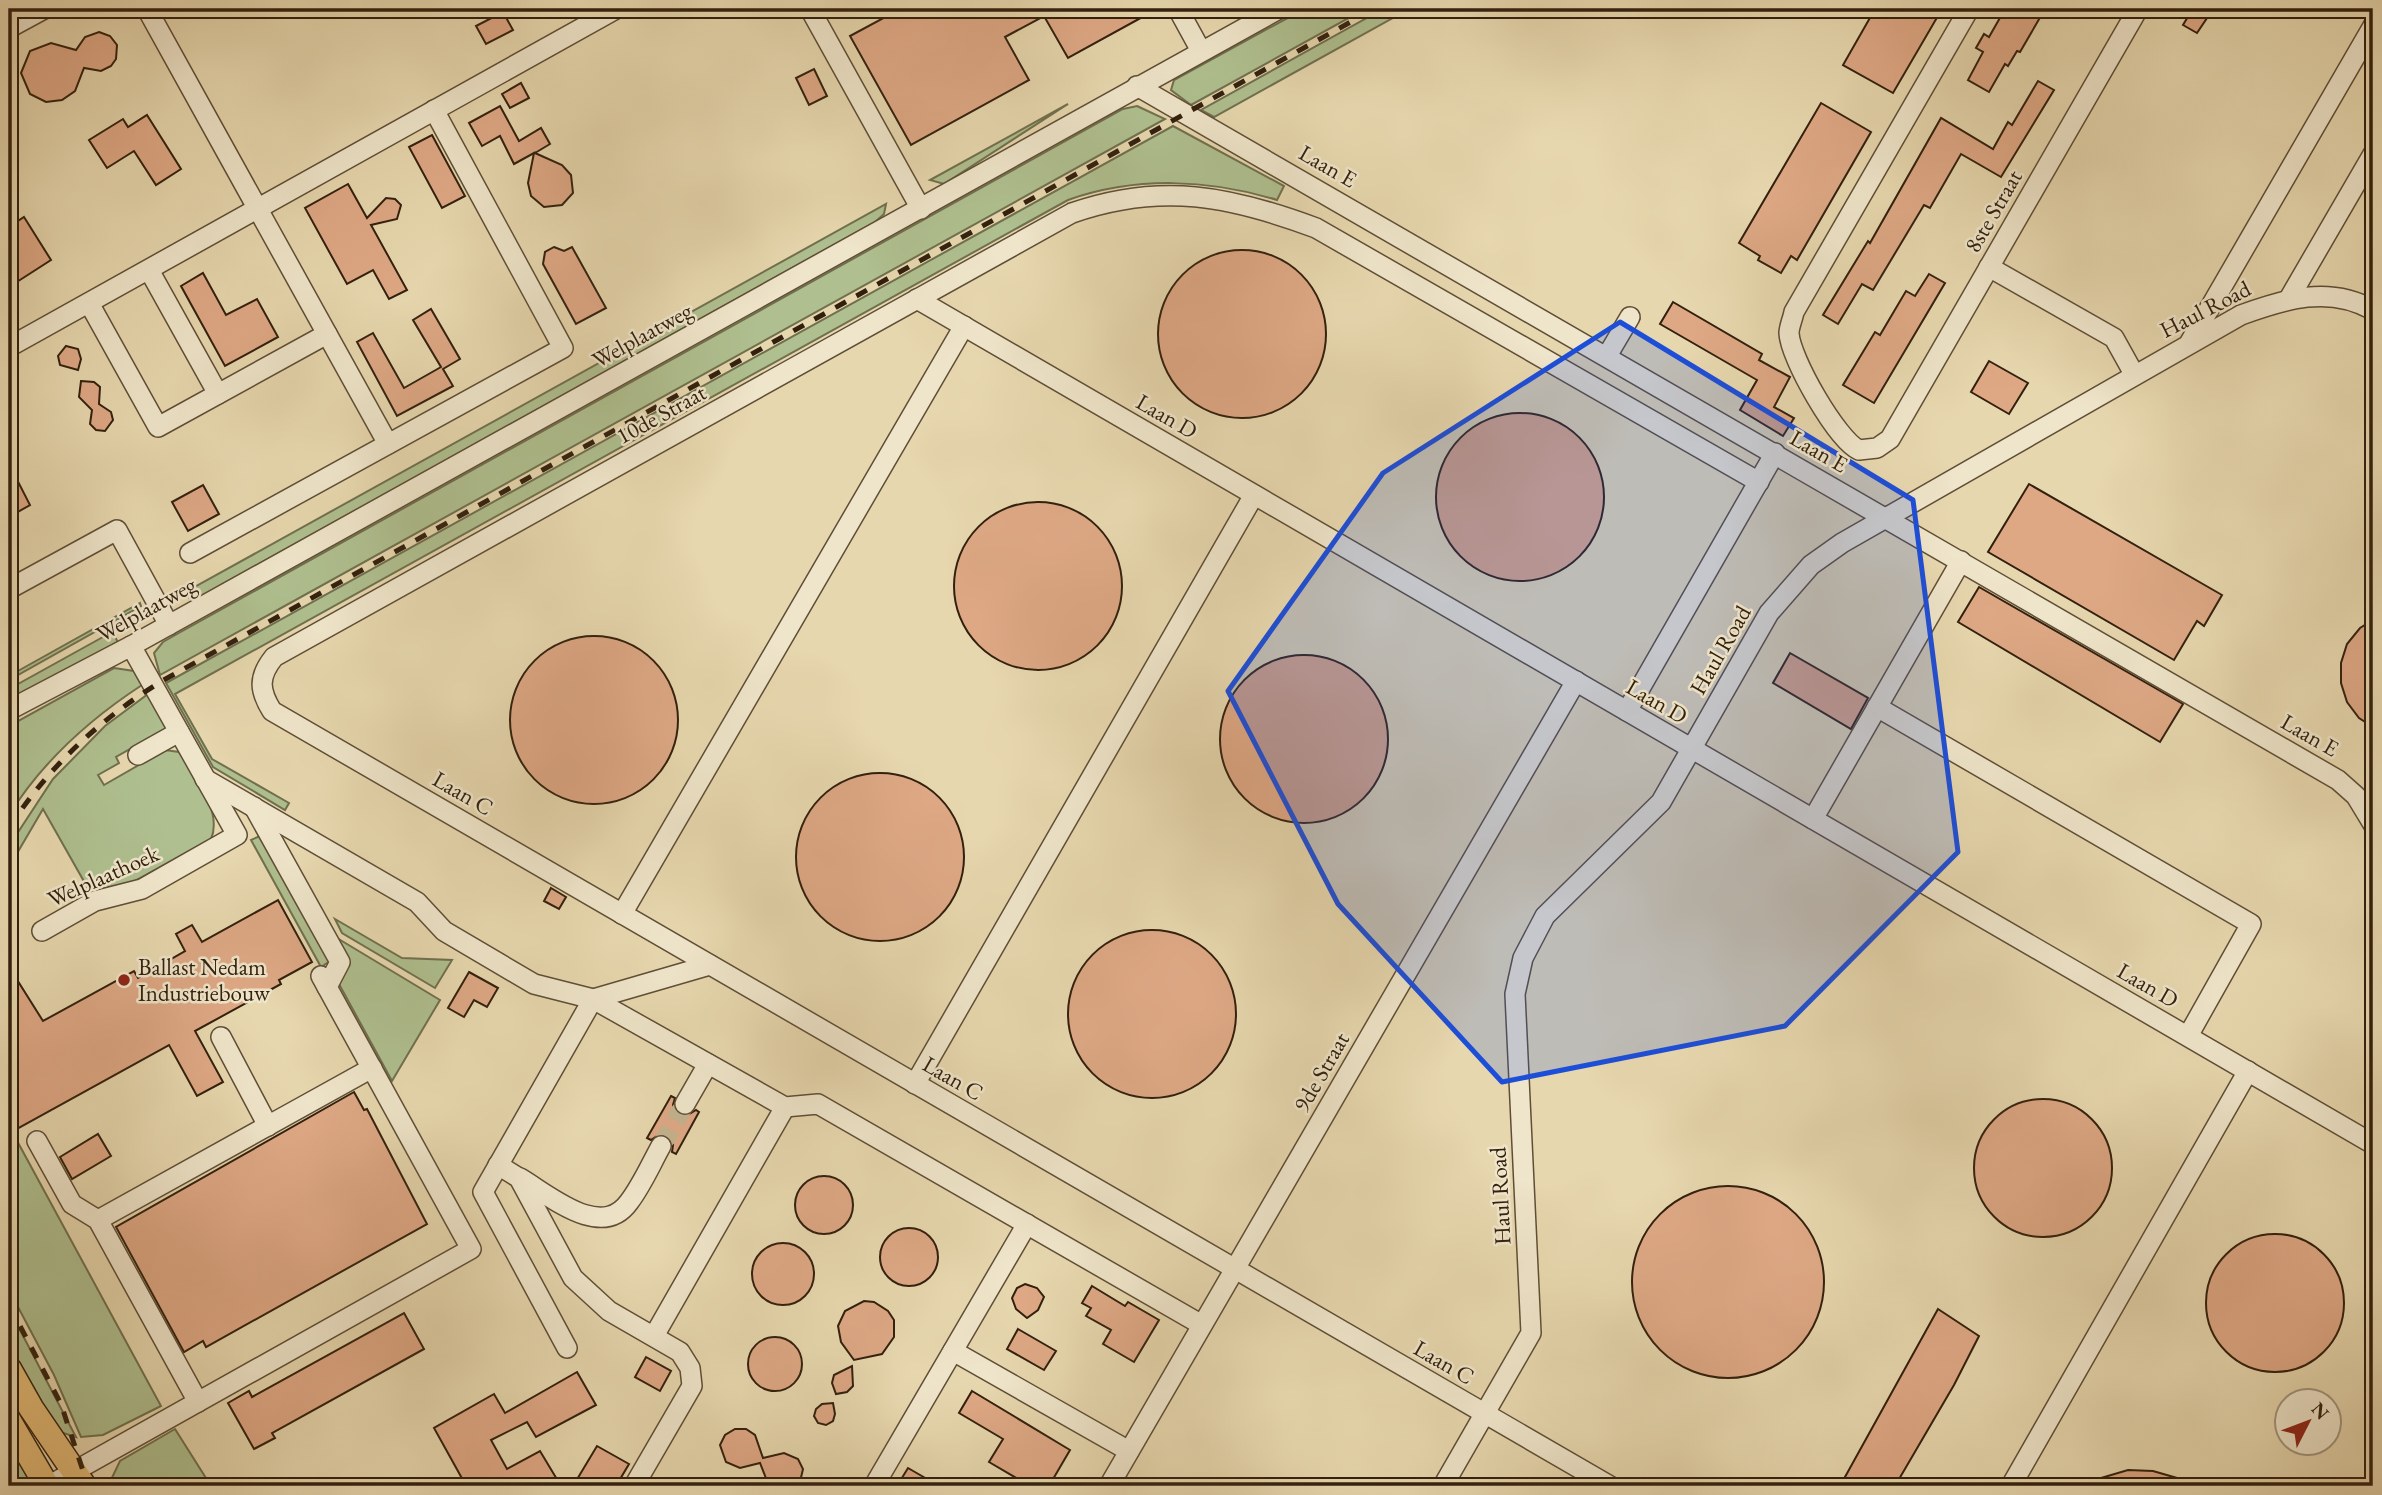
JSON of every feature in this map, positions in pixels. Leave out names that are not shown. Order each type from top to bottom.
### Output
[{"type":"main road","points":[[9,1368],[79,1479]]},
{"type":"main road","points":[[9,1421],[47,1486]]},
{"type":"street","points":[[9,28],[44,9]]},
{"type":"street","points":[[148,9],[388,444]]},
{"type":"street","points":[[9,348],[616,9]]},
{"type":"street","points":[[810,9],[921,209]]},
{"type":"street","points":[[1178,9],[1201,51]]},
{"type":"street","name":"Welplaatweg","points":[[9,716],[29,702],[1279,9]]},
{"type":"street","name":"8ste Straat","points":[[1969,9],[1794,312],[1789,332],[1801,368],[1850,446],[1868,451],[1890,439],[2138,9]]},
{"type":"street","points":[[2190,342],[2373,26]]},
{"type":"street","name":"Laan E","points":[[1137,86],[2338,780],[2356,796],[2373,824]]},
{"type":"street","points":[[190,553],[563,348],[434,110]]},
{"type":"street","points":[[2290,297],[2373,154]]},
{"type":"street","name":"10de Straat","points":[[272,711],[260,692],[263,670],[274,657],[1072,213],[1105,202],[1132,197],[1187,195],[1261,208],[1316,228],[1759,482]]},
{"type":"street","points":[[1989,267],[2114,338],[2134,374]]},
{"type":"street","points":[[149,270],[218,394]]},
{"type":"street","name":"Haul Road","points":[[1443,1486],[1531,1333],[1515,994],[1523,958],[1545,916],[1565,893],[1650,816],[1672,783],[1769,613],[1811,565],[1885,517],[2241,315],[2290,297],[2327,295],[2373,310]]},
{"type":"street","name":"Laan D","points":[[917,299],[1576,681],[1690,752],[1812,819],[2373,1144]]},
{"type":"street","points":[[89,303],[158,427],[327,334]]},
{"type":"street","points":[[1607,356],[1630,317]]},
{"type":"street","points":[[622,914],[964,326]]},
{"type":"street","points":[[1627,711],[1775,453]]},
{"type":"street","points":[[915,1084],[1254,495]]},
{"type":"street","points":[[9,589],[117,530],[169,625]]},
{"type":"street","points":[[1812,819],[1961,561]]},
{"type":"street","name":"Welplaathoek","points":[[42,931],[95,901],[142,889],[237,835],[131,646]]},
{"type":"street","name":"9de Straat","points":[[1109,1486],[1576,681]]},
{"type":"street","name":"Welplaatweg","points":[[9,710],[29,702]]},
{"type":"street","points":[[1877,707],[2250,924],[2188,1036]]},
{"type":"street","name":"Laan C","points":[[272,711],[1610,1486]]},
{"type":"street","points":[[138,755],[179,732]]},
{"type":"street","points":[[205,779],[417,902],[444,931],[534,984],[593,999],[785,1107],[818,1104],[1202,1325]]},
{"type":"street","points":[[47,1486],[79,1479],[198,1402],[471,1249],[324,982],[340,961],[254,807]]},
{"type":"street","points":[[567,1348],[483,1192],[593,999],[710,965]]},
{"type":"street","points":[[221,1037],[268,1126]]},
{"type":"street","points":[[685,1104],[708,1064]]},
{"type":"street","points":[[98,1220],[372,1068]]},
{"type":"street","points":[[2011,1486],[2248,1071]]},
{"type":"street","points":[[654,1336],[785,1107]]},
{"type":"street","points":[[37,1141],[72,1204],[98,1220],[198,1402]]},
{"type":"street","points":[[498,1165],[591,1217],[612,1216],[629,1203],[662,1146]]},
{"type":"street","points":[[519,1178],[573,1278],[609,1311],[673,1347],[686,1360],[692,1387],[634,1486]]},
{"type":"street","points":[[874,1486],[1027,1224]]},
{"type":"street","points":[[953,1351],[1129,1451]]},
{"type":"highlighted area","points":[[1620,322],[1913,500],[1958,852],[1785,1026],[1502,1082],[1338,904],[1228,691],[1383,473]]},
{"type":"green space","points":[[1304,9],[1365,9],[1191,105],[1171,90],[1174,80]]},
{"type":"green space","points":[[1383,9],[1409,9],[1214,117],[1201,110]]},
{"type":"green space","points":[[1068,104],[944,184],[930,180]]},
{"type":"green space","points":[[1137,106],[1165,119],[160,675],[154,653],[163,642],[1123,109]]},
{"type":"green space","points":[[1173,126],[1284,186],[1277,200],[1225,188],[1172,183],[1120,187],[1068,200],[175,694],[212,759],[289,803],[285,810],[213,767],[166,683]]},
{"type":"green space","points":[[886,204],[884,214],[875,222],[194,600],[182,594]]},
{"type":"green space","points":[[140,603],[141,606],[9,680],[9,676]]},
{"type":"green space","points":[[112,632],[118,642],[9,701],[9,689]]},
{"type":"green space","points":[[114,668],[134,671],[142,685],[104,712],[68,743],[36,777],[9,815],[9,726]]},
{"type":"green space","points":[[148,694],[167,728],[116,757],[119,763],[98,775],[104,785],[165,750],[179,752],[199,782],[210,805],[214,828],[211,839],[135,881],[90,892],[43,809],[9,867],[9,846],[53,779],[105,726]]},
{"type":"green space","points":[[262,835],[334,965],[330,967],[327,963],[321,967],[251,840]]},
{"type":"green space","points":[[335,919],[402,958],[452,960],[435,988],[342,933]]},
{"type":"green space","points":[[337,938],[440,1000],[392,1081],[339,984]]},
{"type":"green space","points":[[9,1126],[161,1406],[103,1435],[81,1437],[54,1375],[9,1290]]},
{"type":"green space","points":[[9,1309],[76,1437],[60,1432],[41,1410],[9,1354]]},
{"type":"green space","points":[[175,1429],[211,1486],[108,1486],[120,1461]]},
{"type":"green space","points":[[9,1433],[40,1486],[9,1486]]},
{"type":"building","points":[[890,9],[1157,9],[1068,58],[1044,16],[1005,37],[1029,80],[911,145],[850,36],[893,13]]},
{"type":"building","points":[[1875,9],[1942,9],[1893,93],[1843,65]]},
{"type":"building","points":[[2005,9],[2045,9],[2020,52],[2017,51],[2008,66],[2005,64],[1989,92],[1968,80],[1983,52],[1976,48],[1984,34],[1989,37]]},
{"type":"building","points":[[2192,10],[2207,18],[2197,33],[2183,25]]},
{"type":"building","points":[[503,12],[513,30],[486,44],[476,26]]},
{"type":"building","points":[[99,32],[110,36],[117,45],[116,59],[111,66],[101,71],[84,68],[75,91],[62,100],[46,102],[30,94],[21,73],[30,51],[51,43],[76,50],[85,37]]},
{"type":"building","points":[[814,69],[827,96],[809,105],[796,78]]},
{"type":"building","points":[[2038,81],[2054,90],[2001,177],[1961,154],[1930,208],[1924,205],[1873,290],[1862,284],[1838,324],[1823,315],[1868,241],[1870,243],[1941,118],[1993,149],[2008,122],[2012,125]]},
{"type":"building","points":[[521,83],[529,98],[510,108],[502,94]]},
{"type":"building","points":[[1821,103],[1871,132],[1797,260],[1791,256],[1781,273],[1758,260],[1760,256],[1739,243]]},
{"type":"building","points":[[500,106],[519,141],[541,128],[550,144],[535,153],[562,165],[571,175],[573,193],[562,205],[544,207],[531,196],[528,183],[534,153],[514,164],[500,136],[482,146],[469,123]]},
{"type":"building","points":[[147,115],[181,169],[156,185],[134,151],[107,168],[89,140],[123,119],[128,127]]},
{"type":"building","points":[[432,135],[465,196],[442,208],[409,147]]},
{"type":"building","points":[[348,184],[367,218],[386,198],[395,199],[401,205],[397,219],[371,225],[407,290],[389,299],[373,270],[347,284],[305,208]]},
{"type":"building","points":[[24,217],[51,260],[9,287],[9,227]]},
{"type":"building","points":[[554,247],[564,251],[572,247],[606,308],[576,324],[543,264],[545,252]]},
{"type":"building","points":[[1242,250],[1274,257],[1289,264],[1301,275],[1312,287],[1319,302],[1326,334],[1319,366],[1312,381],[1301,393],[1289,404],[1274,411],[1242,418],[1210,411],[1195,404],[1183,393],[1172,381],[1165,366],[1158,334],[1165,302],[1172,287],[1183,275],[1195,264],[1210,257]]},
{"type":"building","points":[[203,273],[226,315],[257,299],[278,337],[225,366],[181,286]]},
{"type":"building","points":[[1929,274],[1945,283],[1874,403],[1843,385],[1875,332],[1880,335],[1906,291],[1915,296]]},
{"type":"building","points":[[1673,302],[1762,354],[1759,360],[1790,377],[1774,407],[1794,418],[1783,436],[1740,410],[1757,380],[1660,324]]},
{"type":"building","points":[[431,309],[460,359],[443,369],[453,386],[397,416],[357,342],[373,333],[404,388],[441,367],[413,320]]},
{"type":"building","points":[[66,346],[78,349],[81,359],[78,370],[60,365],[58,356]]},
{"type":"building","points":[[1989,361],[2028,383],[2009,414],[1971,392]]},
{"type":"building","points":[[81,381],[94,382],[100,387],[99,404],[111,412],[113,420],[105,431],[96,430],[90,424],[92,410],[79,397]]},
{"type":"building","points":[[1520,413],[1552,420],[1567,427],[1579,438],[1590,450],[1597,465],[1604,497],[1597,529],[1590,544],[1579,556],[1567,567],[1552,574],[1520,581],[1488,574],[1473,567],[1461,556],[1450,544],[1443,529],[1436,497],[1443,465],[1450,450],[1461,438],[1473,427],[1488,420]]},
{"type":"building","points":[[9,464],[30,505],[9,517]]},
{"type":"building","points":[[2029,484],[2222,595],[2204,626],[2197,621],[2174,660],[1988,552]]},
{"type":"building","points":[[203,485],[219,514],[188,531],[172,502]]},
{"type":"building","points":[[1038,502],[1070,509],[1085,516],[1097,527],[1108,539],[1115,554],[1122,586],[1115,618],[1108,633],[1097,645],[1085,656],[1070,663],[1038,670],[1006,663],[991,656],[979,645],[968,633],[961,618],[954,586],[961,554],[968,539],[979,527],[991,516],[1006,509]]},
{"type":"building","points":[[1979,587],[2183,704],[2160,742],[1958,622]]},
{"type":"building","points":[[2373,620],[2373,727],[2359,718],[2347,702],[2341,683],[2341,663],[2347,644],[2360,628]]},
{"type":"building","points":[[594,636],[626,643],[641,650],[653,661],[664,673],[671,688],[678,720],[671,752],[664,767],[653,779],[641,790],[626,797],[594,804],[562,797],[547,790],[535,779],[524,767],[517,752],[510,720],[517,688],[524,673],[535,661],[547,650],[562,643]]},
{"type":"building","points":[[1790,653],[1868,698],[1851,729],[1773,683]]},
{"type":"building","points":[[1304,655],[1336,662],[1351,669],[1363,680],[1374,692],[1381,707],[1388,739],[1381,771],[1374,786],[1363,798],[1351,809],[1336,816],[1304,823],[1272,816],[1257,809],[1245,798],[1234,786],[1227,771],[1220,739],[1227,707],[1234,692],[1245,680],[1257,669],[1272,662]]},
{"type":"building","points":[[880,773],[912,780],[927,787],[939,798],[950,810],[957,825],[964,857],[957,889],[950,904],[939,916],[927,927],[912,934],[880,941],[848,934],[833,927],[821,916],[810,904],[803,889],[796,857],[803,825],[810,810],[821,798],[833,787],[848,780]]},
{"type":"building","points":[[551,888],[566,897],[559,909],[544,901]]},
{"type":"building","points":[[278,900],[312,962],[279,980],[281,984],[195,1031],[223,1082],[197,1096],[169,1045],[17,1129],[9,1115],[9,967],[43,1021],[134,971],[138,978],[185,951],[176,934],[192,925],[202,942]]},
{"type":"building","points":[[1152,930],[1184,937],[1199,944],[1211,955],[1222,967],[1229,982],[1236,1014],[1229,1046],[1222,1061],[1211,1073],[1199,1084],[1184,1091],[1152,1098],[1120,1091],[1105,1084],[1093,1073],[1082,1061],[1075,1046],[1068,1014],[1075,982],[1082,967],[1093,955],[1105,944],[1120,937]]},
{"type":"building","points":[[469,972],[498,988],[487,1007],[474,1000],[464,1017],[448,1008]]},
{"type":"building","points":[[354,1092],[364,1110],[367,1109],[427,1224],[206,1347],[203,1341],[184,1352],[116,1227]]},
{"type":"building","points":[[671,1096],[675,1098],[673,1105],[678,1114],[686,1116],[696,1110],[699,1112],[676,1154],[672,1152],[673,1145],[667,1136],[660,1134],[651,1140],[647,1138]]},
{"type":"building","points":[[2043,1099],[2069,1105],[2092,1119],[2106,1142],[2112,1168],[2106,1194],[2092,1217],[2069,1231],[2043,1237],[2017,1231],[1994,1217],[1980,1194],[1974,1168],[1980,1142],[1994,1119],[2017,1105]]},
{"type":"building","points":[[98,1134],[111,1156],[72,1179],[60,1157]]},
{"type":"building","points":[[824,1176],[835,1178],[848,1189],[853,1205],[851,1216],[840,1229],[824,1234],[813,1232],[800,1221],[795,1205],[797,1194],[808,1181]]},
{"type":"building","points":[[1728,1186],[1765,1194],[1796,1214],[1816,1245],[1824,1282],[1816,1319],[1796,1350],[1765,1370],[1728,1378],[1691,1370],[1660,1350],[1640,1319],[1632,1282],[1640,1245],[1660,1214],[1691,1194]]},
{"type":"building","points":[[909,1228],[920,1230],[933,1241],[938,1257],[936,1268],[925,1281],[909,1286],[898,1284],[885,1273],[880,1257],[882,1246],[893,1233]]},
{"type":"building","points":[[2275,1234],[2301,1239],[2324,1254],[2339,1277],[2344,1303],[2339,1329],[2324,1352],[2301,1367],[2275,1372],[2249,1367],[2226,1352],[2211,1329],[2206,1303],[2211,1277],[2226,1254],[2249,1239]]},
{"type":"building","points":[[783,1243],[805,1252],[814,1274],[805,1296],[783,1305],[761,1296],[752,1274],[761,1252]]},
{"type":"building","points":[[1025,1284],[1037,1288],[1044,1297],[1038,1310],[1027,1318],[1016,1309],[1012,1298],[1017,1288]]},
{"type":"building","points":[[1092,1286],[1125,1306],[1128,1302],[1159,1320],[1134,1362],[1103,1344],[1111,1330],[1086,1316],[1091,1308],[1082,1303]]},
{"type":"building","points":[[864,1301],[874,1302],[888,1311],[894,1320],[894,1337],[882,1354],[854,1360],[841,1342],[838,1326],[845,1311]]},
{"type":"building","points":[[1938,1309],[1979,1336],[1954,1385],[1895,1486],[1840,1486]]},
{"type":"building","points":[[404,1313],[424,1349],[272,1433],[275,1438],[254,1449],[228,1403],[249,1391],[252,1397]]},
{"type":"building","points":[[1018,1329],[1056,1351],[1044,1370],[1007,1349]]},
{"type":"building","points":[[775,1337],[794,1345],[802,1364],[794,1383],[775,1391],[756,1383],[748,1364],[756,1345]]},
{"type":"building","points":[[646,1357],[671,1371],[660,1391],[635,1377]]},
{"type":"building","points":[[852,1366],[853,1386],[847,1392],[836,1394],[832,1383],[834,1375]]},
{"type":"building","points":[[577,1372],[596,1405],[536,1437],[527,1422],[491,1440],[507,1469],[540,1451],[561,1486],[470,1486],[467,1480],[464,1482],[434,1428],[494,1394],[505,1413]]},
{"type":"building","points":[[972,1391],[1070,1450],[1049,1486],[1030,1486],[989,1462],[1003,1439],[959,1413]]},
{"type":"building","points":[[833,1403],[833,1421],[826,1425],[818,1423],[814,1416],[816,1409],[822,1404]]},
{"type":"building","points":[[735,1429],[746,1429],[755,1435],[763,1458],[784,1453],[798,1459],[803,1469],[799,1486],[769,1486],[760,1463],[740,1468],[726,1462],[720,1445],[725,1435]]},
{"type":"building","points":[[597,1446],[629,1464],[616,1486],[573,1486]]},
{"type":"building","points":[[908,1468],[939,1486],[897,1486]]},
{"type":"building","points":[[2128,1470],[2153,1471],[2191,1482],[2190,1486],[2084,1486],[2084,1483]]},
{"type":"tunnel","points":[[661,1146],[685,1104]]},
{"type":"railway","points":[[9,828],[41,785],[77,746],[117,711],[162,681],[1374,9]]},
{"type":"railway","points":[[9,1305],[61,1404],[88,1486]]},
{"type":"place","name":"Ballast Nedam Industriebouw","points":[[124,980]]}]
